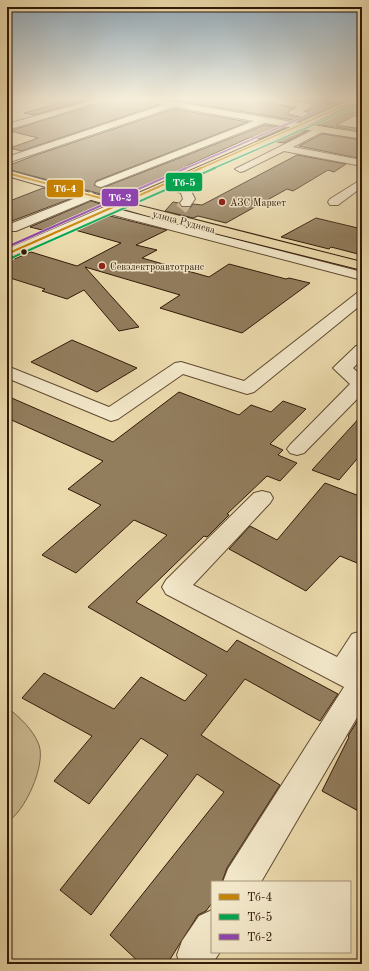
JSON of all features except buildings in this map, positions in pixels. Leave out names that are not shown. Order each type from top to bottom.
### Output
[{"type":"main road","points":[[123,204],[256,145]]},
{"type":"main road","name":"улица Руднева","points":[[7,173],[166,217],[362,266]]},
{"type":"street","points":[[7,160],[51,145]]},
{"type":"street","points":[[101,184],[200,145]]},
{"type":"street","points":[[240,169],[288,145]]},
{"type":"street","points":[[283,148],[362,163]]},
{"type":"street","points":[[334,202],[362,182]]},
{"type":"street","points":[[166,217],[183,206],[189,199],[186,191],[168,184]]},
{"type":"street","points":[[7,218],[73,191]]},
{"type":"street","points":[[7,227],[11,228],[91,196]]},
{"type":"street","points":[[7,254],[123,204]]},
{"type":"street","points":[[108,210],[362,276]]},
{"type":"street","points":[[7,241],[34,243]]},
{"type":"street","points":[[7,371],[111,415],[181,367],[247,388],[362,296]]},
{"type":"street","points":[[297,449],[361,384],[342,368],[362,350]]},
{"type":"street","points":[[262,498],[175,587],[355,679]]},
{"type":"street","points":[[242,881],[355,679],[362,642]]},
{"type":"shaded area","points":[[7,707],[30,729],[39,745],[40,754],[37,776],[27,799],[21,809],[7,822]]},
{"type":"tunnel","points":[[181,209],[186,203]]},
{"type":"transit line","name":"Тб-2","points":[[7,247],[239,145]]},
{"type":"transit line","name":"Тб-4","points":[[7,254],[254,145]]},
{"type":"transit line","name":"Тб-5","points":[[9,259],[267,145]]},
{"type":"transit line","name":"Тб-4","points":[[7,173],[123,204]]},
{"type":"place","name":"АЗС Маркет","points":[[222,202]]},
{"type":"place","name":"Севэлектроавтотранс","points":[[102,266]]}]
